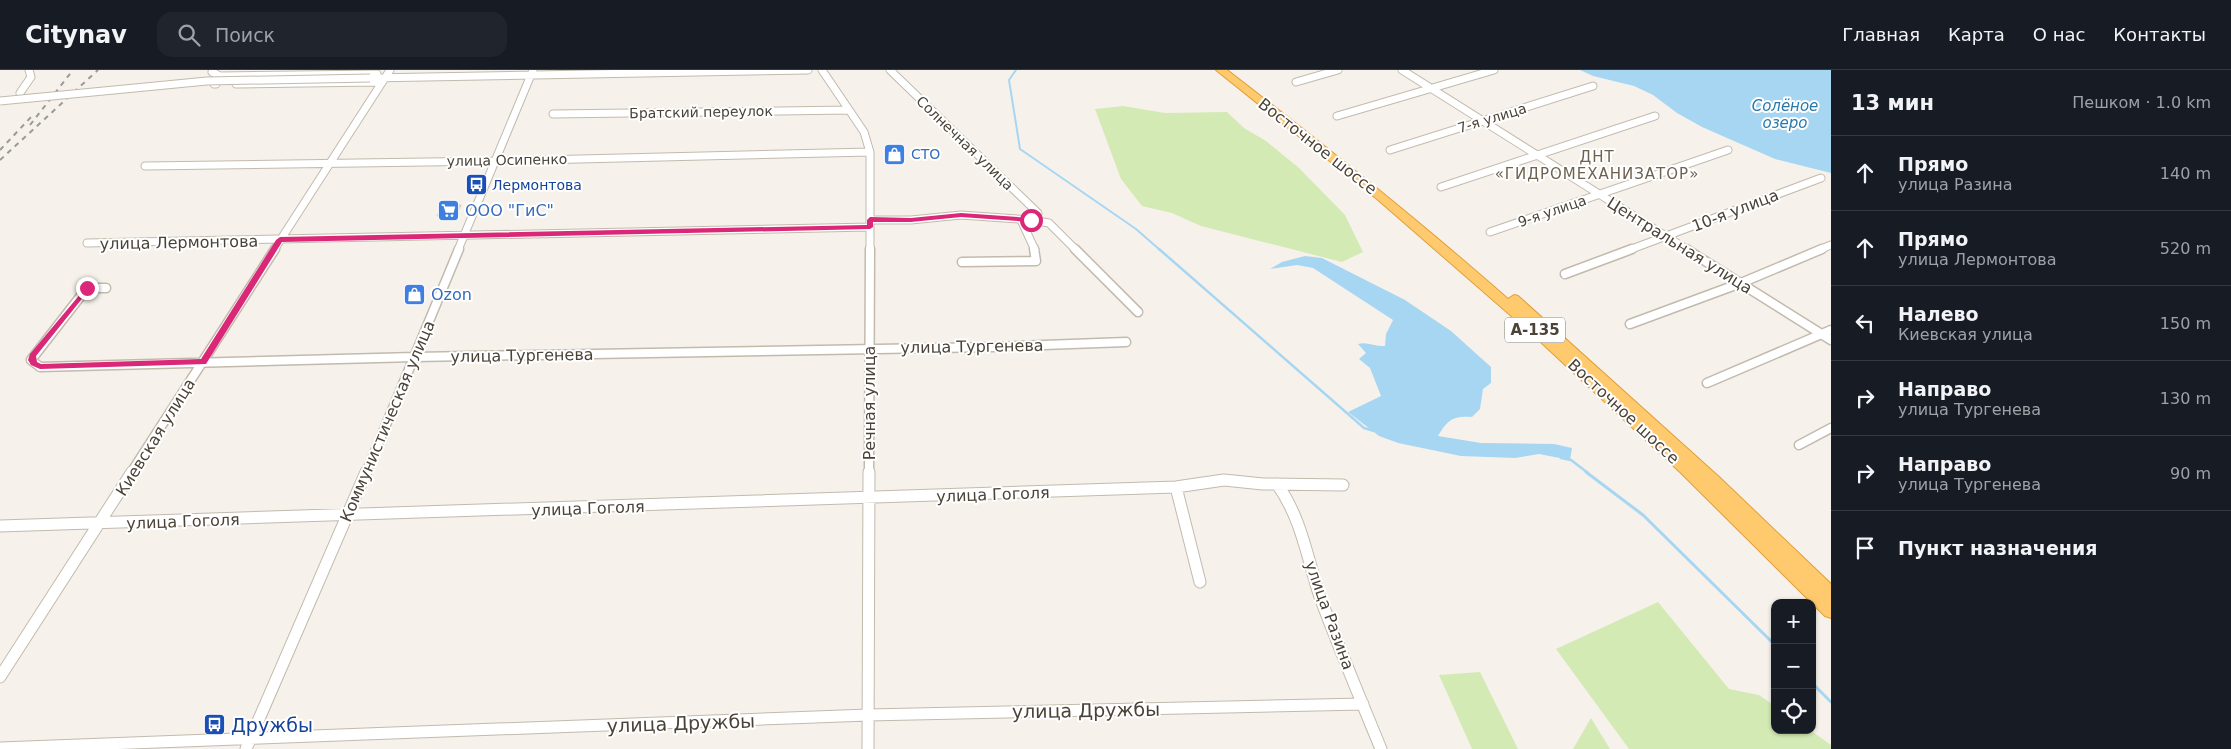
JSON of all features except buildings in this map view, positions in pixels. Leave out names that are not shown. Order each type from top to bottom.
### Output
[{"type":"highway","name":"Восточное шоссе","points":[[1221,70],[1363,180],[1460,262],[1741,521],[1831,611]]},
{"type":"highway","name":"Восточное шоссе","points":[[1235,70],[1358,165],[1555,334],[1714,481],[1831,594]]},
{"type":"street","points":[[20,93],[31,77],[29,70]]},
{"type":"street","points":[[213,70],[214,74],[220,76],[501,76],[532,73],[808,70]]},
{"type":"street","name":"Речная улица","points":[[822,70],[868,140],[870,152],[868,749]]},
{"type":"street","name":"Солнечная улица","points":[[890,70],[1038,213],[1031,220]]},
{"type":"street","points":[[1296,82],[1338,70]]},
{"type":"street","name":"Центральная улица","points":[[1402,70],[1831,340]]},
{"type":"street","points":[[1337,116],[1494,70]]},
{"type":"street","name":"Коммунистическая улица","points":[[249,744],[348,516],[532,73]]},
{"type":"street","points":[[220,76],[214,84],[386,76]]},
{"type":"street","points":[[0,101],[207,81],[370,78],[386,76]]},
{"type":"street","name":"Киевская улица","points":[[0,677],[386,76]]},
{"type":"street","points":[[501,76],[519,80],[524,91]]},
{"type":"street","name":"7-я улица","points":[[1390,150],[1593,86]]},
{"type":"street","name":"Братский переулок","points":[[554,114],[849,110]]},
{"type":"street","points":[[1441,187],[1655,116]]},
{"type":"street","name":"9-я улица","points":[[1490,232],[1728,150]]},
{"type":"street","name":"улица Осипенко","points":[[145,166],[495,161],[870,152]]},
{"type":"street","name":"10-я улица","points":[[1565,274],[1821,178]]},
{"type":"street","points":[[870,223],[961,215],[1049,222],[1138,312]]},
{"type":"street","points":[[962,262],[1036,261],[1034,246],[1021,220]]},
{"type":"street","name":"улица Лермонтова","points":[[87,244],[464,236],[870,223]]},
{"type":"street","points":[[1630,324],[1741,283],[1831,245]]},
{"type":"street","name":"улица Тургенева","points":[[106,288],[87,288],[84,291],[33,356],[34,364],[40,367],[1126,342]]},
{"type":"street","points":[[1707,383],[1831,330]]},
{"type":"street","points":[[1799,444],[1831,428]]},
{"type":"street","name":"улица Гоголя","points":[[0,526],[348,516],[1176,487],[1224,480],[1263,484],[1343,485]]},
{"type":"street","name":"улица Разина","points":[[1277,484],[1290,500],[1297,515],[1319,593],[1381,749]]},
{"type":"street","points":[[1176,487],[1200,582]]},
{"type":"street","name":"улица Дружбы","points":[[0,748],[249,744],[868,715],[1363,704]]},
{"type":"green space","points":[[1123,106],[1165,113],[1227,112],[1244,128],[1266,141],[1299,168],[1345,215],[1363,252],[1342,262],[1201,226],[1172,213],[1142,206],[1121,179],[1095,109]]},
{"type":"green space","points":[[1658,602],[1729,689],[1759,695],[1771,703],[1771,734],[1816,734],[1831,745],[1831,749],[1629,749],[1556,649]]},
{"type":"green space","points":[[1480,672],[1518,749],[1472,749],[1439,675]]},
{"type":"green space","points":[[1591,718],[1610,749],[1573,749]]},
{"type":"water","name":"Солёное озеро","points":[[1580,70],[1831,70],[1831,173],[1775,159],[1702,127],[1677,113],[1653,95],[1634,86],[1593,76]]},
{"type":"water","points":[[1305,256],[1322,258],[1405,300],[1451,331],[1491,367],[1491,383],[1483,389],[1480,409],[1472,417],[1460,417],[1451,420],[1438,436],[1481,443],[1554,444],[1572,448],[1570,460],[1539,454],[1515,458],[1461,456],[1398,443],[1379,436],[1348,412],[1381,396],[1370,368],[1359,359],[1366,353],[1358,344],[1365,343],[1385,346],[1386,334],[1393,320],[1313,268],[1297,265],[1270,269],[1282,262]]},
{"type":"waterway","points":[[1016,70],[1009,80],[1020,149],[1136,229],[1160,250]]},
{"type":"waterway","points":[[1159,249],[1364,428],[1374,431]]},
{"type":"waterway","points":[[1561,458],[1571,460],[1588,473]]},
{"type":"waterway","points":[[1586,472],[1643,515],[1774,644]]},
{"type":"waterway","points":[[1816,687],[1831,702]]},
{"type":"railway","points":[[30,125],[73,70]]},
{"type":"railway","points":[[0,160],[98,70]]},
{"type":"railway","points":[[0,150],[33,115]]},
{"type":"place","name":"СТО","points":[[895,154]]},
{"type":"place","name":"Лермонтова","points":[[476,185]]},
{"type":"place","name":"ООО \"ГиС\"","points":[[449,210]]},
{"type":"place","name":"Ozon","points":[[415,294]]},
{"type":"place","name":"Дружбы","points":[[215,725]]},
{"type":"district","name":"ДНТ «ГИДРОМЕХАНИЗАТОР»","points":[[1597,166]]},
{"type":"route","points":[[87,288],[33,356],[34,364],[40,367],[203,362],[280,240],[870,227],[870,220],[923,220],[961,215],[1031,220]]}]
